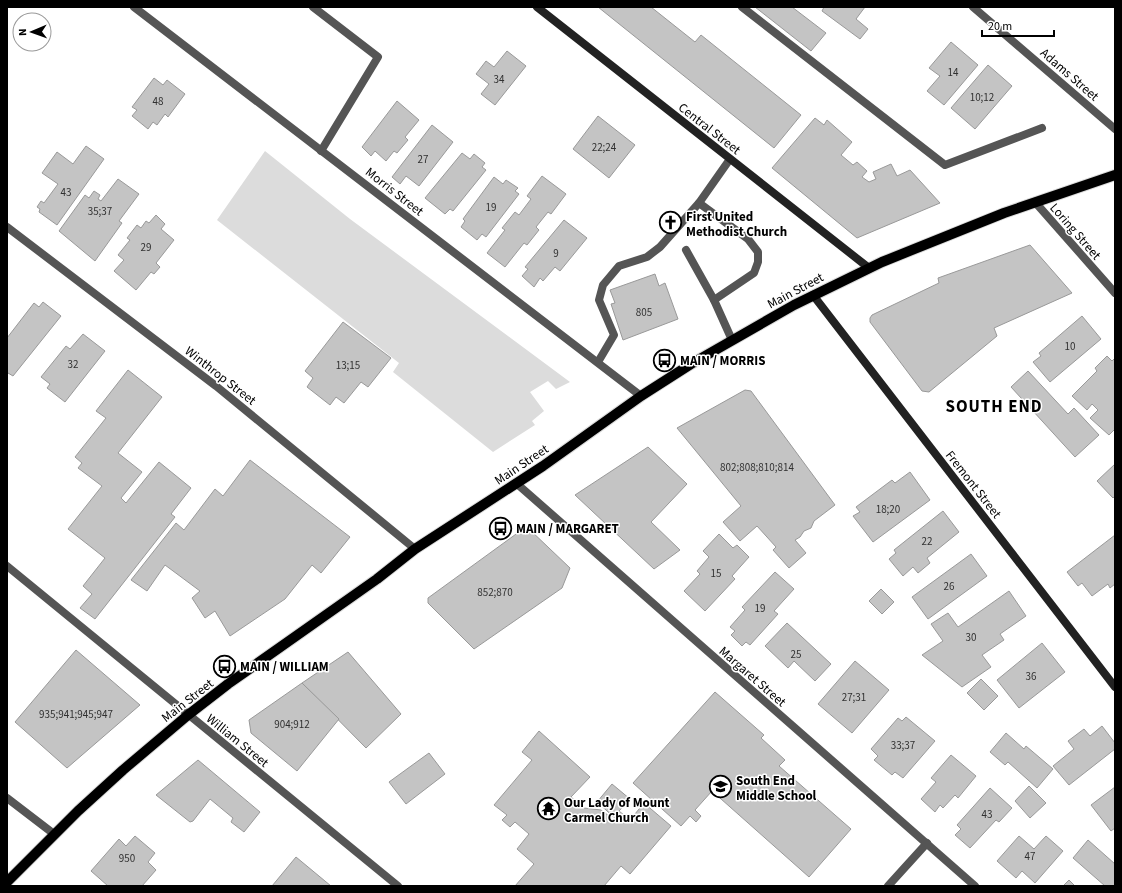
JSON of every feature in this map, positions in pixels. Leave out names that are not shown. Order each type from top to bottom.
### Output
[{"type":"main road","name":"Central Street","points":[[537,7],[869,268]]},
{"type":"main road","name":"Main Street","points":[[7,882],[54,834],[129,765],[188,715],[257,663],[377,579],[415,549],[516,483],[641,396],[732,340],[813,295],[869,268],[943,237],[1035,202],[1115,176]]},
{"type":"main road","name":"Fremont Street","points":[[813,295],[1115,687]]},
{"type":"street","name":"Morris Street","points":[[134,7],[641,396]]},
{"type":"street","points":[[313,7],[378,58],[321,151]]},
{"type":"street","points":[[742,7],[945,165],[1042,128]]},
{"type":"street","name":"Adams Street","points":[[973,7],[1115,129]]},
{"type":"street","points":[[598,362],[614,335],[600,300],[603,285],[619,266],[647,258],[660,247],[699,203],[730,159]]},
{"type":"street","name":"Loring Street","points":[[1035,202],[1115,293]]},
{"type":"street","points":[[699,203],[748,239],[758,252],[758,262],[754,273],[714,300]]},
{"type":"street","name":"Winthrop Street","points":[[7,227],[222,391],[415,549]]},
{"type":"street","points":[[686,250],[714,300],[732,340]]},
{"type":"street","name":"Margaret Street","points":[[516,483],[975,886]]},
{"type":"street","name":"William Street","points":[[7,566],[398,886]]},
{"type":"street","points":[[7,798],[54,834]]},
{"type":"street","points":[[888,886],[926,843]]},
{"type":"shaded area","points":[[265,151],[350,219],[570,382],[556,389],[548,381],[530,392],[544,411],[532,421],[535,425],[493,452],[393,372],[399,363],[217,220]]},
{"type":"building","points":[[598,7],[651,7],[695,42],[701,35],[801,115],[774,148]]},
{"type":"building","points":[[755,7],[792,7],[826,33],[811,51]]},
{"type":"building","points":[[824,7],[865,7],[856,19],[868,29],[860,39],[822,11]]},
{"type":"building","points":[[951,42],[978,65],[944,105],[927,91],[940,76],[929,68]]},
{"type":"building","points":[[507,51],[526,66],[495,105],[481,94],[489,84],[476,74],[486,61],[494,67]]},
{"type":"building","points":[[988,65],[1012,86],[975,129],[951,108]]},
{"type":"building","points":[[154,78],[163,85],[167,80],[185,94],[168,117],[165,114],[157,125],[153,122],[148,129],[132,116],[137,110],[132,107]]},
{"type":"building","points":[[397,101],[419,120],[405,137],[408,140],[397,153],[394,151],[386,161],[375,151],[371,156],[362,147]]},
{"type":"building","points":[[598,116],[635,145],[609,178],[573,149]]},
{"type":"building","points":[[815,118],[824,125],[827,120],[852,142],[841,155],[853,165],[857,162],[867,171],[862,177],[869,182],[876,179],[873,172],[891,164],[897,176],[910,170],[940,203],[857,238],[772,168]]},
{"type":"building","points":[[432,125],[453,142],[419,186],[406,176],[400,184],[392,177]]},
{"type":"building","points":[[86,146],[104,159],[57,225],[39,212],[40,209],[37,207],[41,201],[44,203],[58,184],[42,173],[57,152],[73,164]]},
{"type":"building","points":[[462,153],[470,159],[474,154],[485,163],[482,167],[486,170],[453,211],[450,209],[445,214],[425,198]]},
{"type":"building","points":[[542,176],[566,194],[551,214],[548,212],[536,227],[539,230],[527,245],[524,243],[505,267],[487,253],[505,230],[502,228],[515,212],[519,215],[531,199],[527,196]]},
{"type":"building","points":[[494,177],[503,184],[506,180],[518,188],[515,191],[519,194],[486,237],[482,234],[477,240],[461,227],[465,221],[463,219]]},
{"type":"building","points":[[118,179],[139,194],[119,221],[122,223],[95,261],[59,231],[85,195],[89,198],[94,191],[100,195],[98,199],[101,201]]},
{"type":"building","points":[[156,215],[165,224],[161,229],[174,240],[156,263],[160,267],[154,274],[151,272],[136,290],[114,271],[124,260],[118,255],[130,240],[127,238],[137,225],[141,228],[146,221],[149,223]]},
{"type":"building","points":[[564,220],[587,238],[560,271],[555,267],[543,281],[540,278],[534,287],[522,276],[528,269],[525,267]]},
{"type":"building","points":[[1030,245],[1072,293],[994,328],[997,336],[929,392],[922,391],[870,322],[872,315],[939,283],[938,278]]},
{"type":"building","points":[[655,274],[659,286],[665,283],[678,319],[623,340],[611,304],[615,303],[610,290]]},
{"type":"building","points":[[43,302],[61,316],[13,376],[8,373],[7,375],[7,338],[34,303],[39,307]]},
{"type":"building","points":[[1082,316],[1101,339],[1050,382],[1033,362],[1041,356],[1039,353]]},
{"type":"building","points":[[343,322],[391,358],[368,387],[361,382],[344,403],[336,397],[330,405],[307,387],[313,378],[305,371]]},
{"type":"building","points":[[83,334],[105,351],[65,402],[47,388],[50,384],[41,377],[66,346],[70,349]]},
{"type":"building","points":[[1107,356],[1112,361],[1115,358],[1115,429],[1109,435],[1090,418],[1098,410],[1092,404],[1087,410],[1072,396],[1097,371],[1095,368]]},
{"type":"building","points":[[128,370],[162,397],[118,453],[142,472],[121,498],[126,503],[159,462],[191,488],[171,514],[175,517],[95,619],[80,608],[92,594],[83,586],[105,558],[68,529],[102,486],[78,468],[82,463],[75,457],[106,418],[96,411]]},
{"type":"building","points":[[1028,371],[1068,414],[1074,408],[1099,435],[1075,457],[1011,387]]},
{"type":"building","points":[[745,390],[751,391],[835,505],[814,521],[811,528],[804,531],[800,537],[795,540],[806,553],[789,568],[773,550],[776,547],[757,526],[740,541],[723,522],[741,506],[677,428]]},
{"type":"building","points":[[648,447],[687,484],[651,522],[680,550],[654,569],[575,495]]},
{"type":"building","points":[[250,460],[350,537],[321,573],[312,565],[285,599],[230,636],[215,611],[205,618],[192,598],[200,591],[165,565],[147,591],[131,580],[176,523],[184,530],[215,489],[223,496]]},
{"type":"building","points":[[1115,464],[1115,496],[1113,498],[1097,481]]},
{"type":"building","points":[[910,472],[930,500],[873,542],[853,516],[860,512],[856,507],[892,480],[895,483]]},
{"type":"building","points":[[943,511],[959,532],[927,558],[930,563],[918,573],[913,567],[903,576],[889,559],[896,553],[894,550]]},
{"type":"building","points":[[528,528],[570,568],[562,588],[474,649],[428,603],[428,598],[523,529]]},
{"type":"building","points":[[719,534],[733,548],[737,545],[749,557],[732,576],[735,579],[705,611],[684,591],[700,574],[697,571],[709,557],[703,551]]},
{"type":"building","points":[[1115,535],[1115,584],[1110,588],[1108,584],[1092,596],[1082,583],[1078,586],[1067,572]]},
{"type":"building","points":[[971,554],[987,576],[928,619],[912,597]]},
{"type":"building","points":[[775,572],[794,589],[774,611],[778,614],[750,645],[746,642],[742,646],[731,635],[735,631],[730,627],[745,610],[742,607]]},
{"type":"building","points":[[881,589],[894,602],[882,614],[869,601]]},
{"type":"building","points":[[1009,591],[1026,616],[1000,634],[1004,640],[982,655],[991,667],[962,687],[922,655],[943,641],[931,624],[948,613],[958,627]]},
{"type":"building","points":[[787,623],[831,664],[815,681],[794,661],[788,668],[765,646]]},
{"type":"building","points":[[1042,643],[1065,672],[1019,708],[997,680]]},
{"type":"building","points":[[76,650],[140,705],[67,768],[15,722]]},
{"type":"building","points":[[348,652],[401,714],[366,748],[302,683]]},
{"type":"building","points":[[855,661],[889,690],[852,733],[818,704]]},
{"type":"building","points":[[981,679],[998,696],[984,710],[967,693]]},
{"type":"building","points":[[302,683],[339,719],[297,771],[251,733],[249,720]]},
{"type":"building","name":"South End Middle School","points":[[715,692],[764,735],[761,738],[785,760],[779,766],[851,829],[809,877],[712,791],[695,810],[701,816],[696,822],[690,816],[681,826],[633,783]]},
{"type":"building","points":[[906,717],[935,741],[903,778],[895,772],[892,775],[874,760],[878,756],[871,749],[898,718],[902,721]]},
{"type":"building","points":[[1102,726],[1115,743],[1115,749],[1069,785],[1053,766],[1074,749],[1068,741],[1084,729],[1090,736]]},
{"type":"building","name":"Our Lady of Mount Carmel Church","points":[[539,731],[590,777],[571,797],[584,808],[601,810],[609,816],[613,823],[616,819],[597,802],[612,784],[630,799],[619,811],[630,820],[644,803],[671,826],[630,874],[621,866],[604,886],[515,886],[534,864],[517,849],[529,834],[515,822],[510,827],[502,820],[507,815],[494,805],[532,760],[522,752]]},
{"type":"building","points":[[1006,733],[1024,749],[1026,746],[1053,769],[1037,788],[1008,762],[1005,765],[990,752]]},
{"type":"building","points":[[429,753],[445,774],[406,804],[389,782]]},
{"type":"building","points":[[951,755],[976,776],[958,798],[955,795],[943,808],[940,805],[935,812],[921,799],[936,782],[931,778]]},
{"type":"building","points":[[198,760],[260,812],[244,832],[231,822],[233,818],[210,799],[193,821],[190,822],[156,795]]},
{"type":"building","points":[[1029,786],[1046,803],[1030,818],[1015,801]]},
{"type":"building","points":[[1115,787],[1115,828],[1111,831],[1091,805]]},
{"type":"building","points":[[990,788],[1012,808],[999,822],[996,820],[970,848],[955,835],[961,829],[957,825]]},
{"type":"building","points":[[135,836],[155,853],[148,862],[156,870],[142,886],[108,886],[91,871],[119,839],[126,846]]},
{"type":"building","points":[[1019,836],[1034,849],[1046,836],[1063,851],[1035,883],[1022,871],[1016,878],[997,861]]},
{"type":"building","points":[[1088,840],[1115,864],[1115,886],[1105,886],[1073,858]]},
{"type":"building","points":[[296,857],[331,886],[272,886]]},
{"type":"building","points":[[1069,880],[1075,886],[1063,886]]},
{"type":"place","name":"First United Methodist Church","points":[[671,223]]},
{"type":"place","name":"MAIN / MORRIS","points":[[664,360]]},
{"type":"place","name":"MAIN / MARGARET","points":[[500,528]]},
{"type":"place","name":"MAIN / WILLIAM","points":[[224,666]]},
{"type":"place","name":"South End Middle School","points":[[720,787]]},
{"type":"place","name":"Our Lady of Mount Carmel Church","points":[[549,809]]},
{"type":"district","name":"SOUTH END","points":[[994,406]]}]
